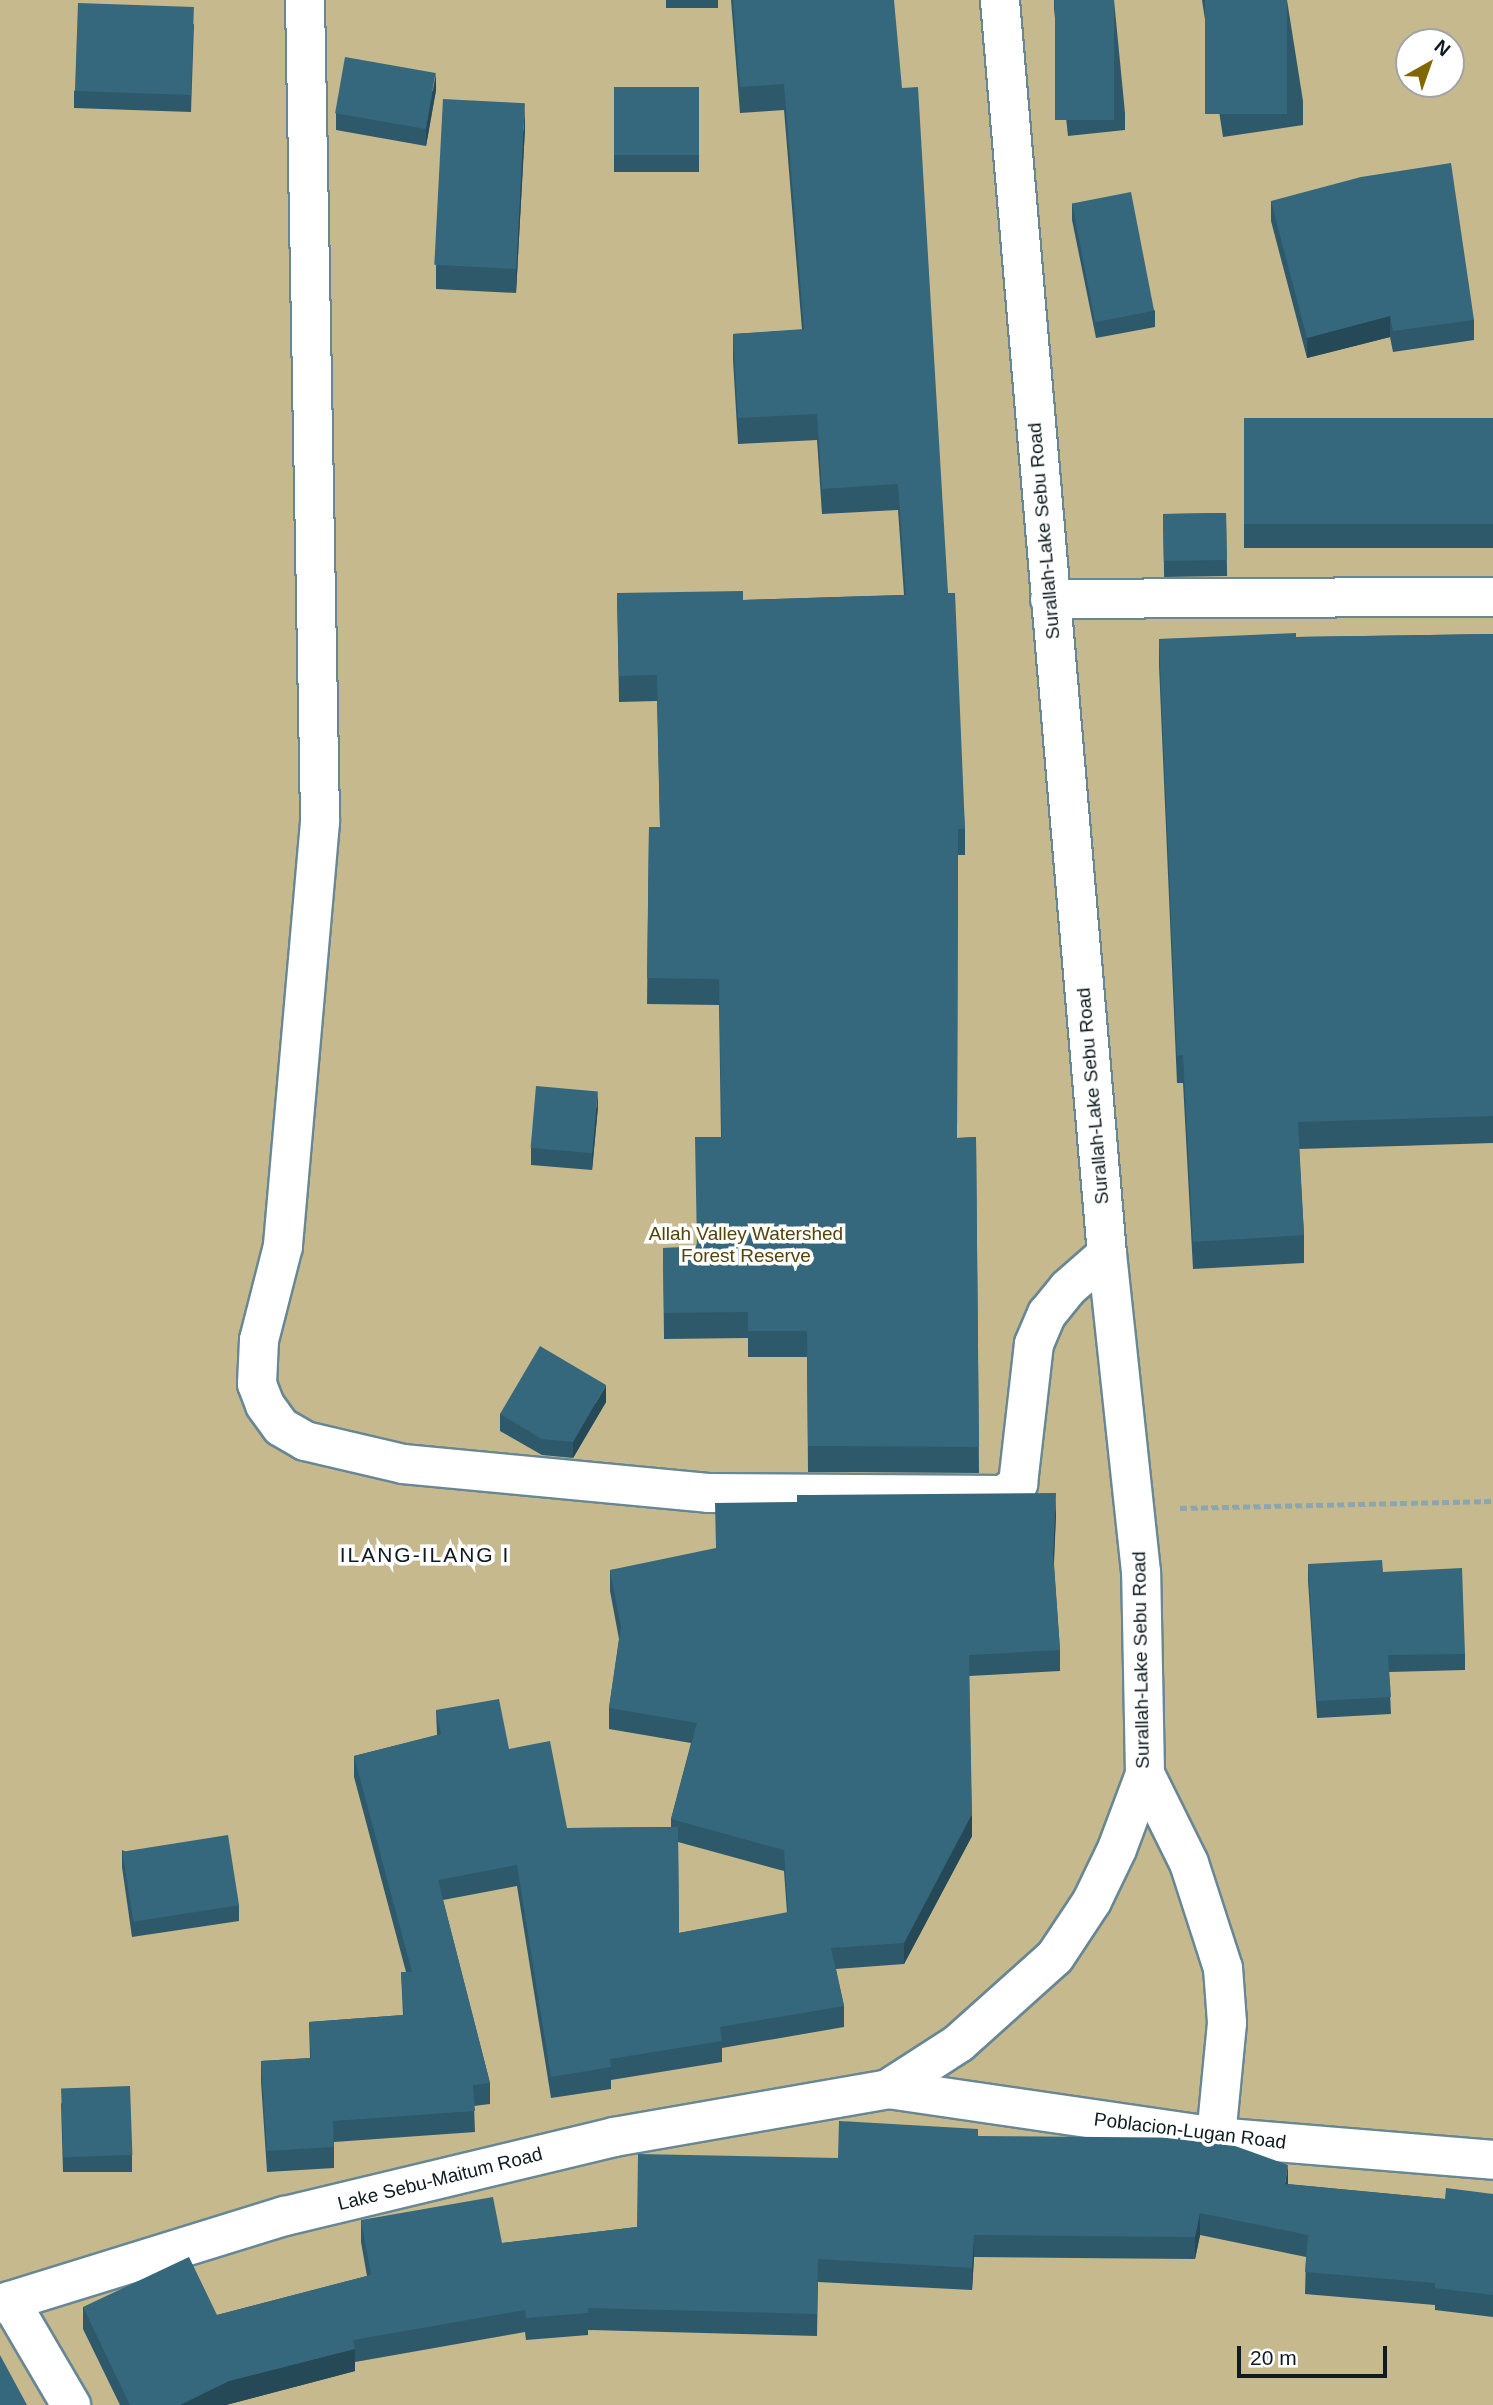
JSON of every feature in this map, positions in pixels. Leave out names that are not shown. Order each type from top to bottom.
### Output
[{"type":"main road","points":[[305,0],[320,822],[283,1246],[259,1340],[257,1384],[265,1405],[281,1427],[305,1441],[403,1464],[708,1493],[1003,1495],[1018,1484],[1028,1371],[1038,1334],[1068,1288],[1107,1255]]},
{"type":"main road","name":"Surallah-Lake Sebu Road","points":[[888,2089],[959,2043],[1055,1957],[1092,1901],[1145,1774],[1137,1510],[1107,1255],[1000,0]]},
{"type":"main road","points":[[1050,598],[1493,597]]},
{"type":"main road","points":[[1145,1774],[1189,1863],[1223,1968],[1227,2023],[1216,2137]]},
{"type":"main road","name":"Poblacion-Lugan Road","points":[[888,2089],[1216,2137],[1493,2160]]},
{"type":"main road","name":"Lake Sebu-Maitum Road","points":[[5,2302],[285,2216],[614,2137],[888,2089]]},
{"type":"main road","points":[[5,2302],[71,2405]]},
{"type":"path","points":[[1137,1510],[1262,1503],[1493,1501]]},
{"type":"green space","name":"Allah Valley Watershed Forest Reserve","points":[[0,0],[1493,0],[1493,2405],[0,2405]]},
{"type":"building","points":[[733,0],[894,0],[902,88],[918,87],[948,593],[955,593],[965,829],[958,829],[957,1138],[976,1137],[979,1447],[808,1446],[807,1331],[748,1331],[748,1312],[664,1313],[663,1248],[697,1247],[695,1137],[722,1137],[719,979],[647,978],[649,827],[660,827],[657,675],[619,676],[617,593],[743,591],[743,600],[906,595],[898,484],[822,489],[817,414],[738,418],[733,334],[804,329],[784,84],[740,87]]},
{"type":"building","points":[[1055,0],[1114,0],[1114,120],[1055,120]]},
{"type":"building","points":[[1205,0],[1287,0],[1287,114],[1205,114]]},
{"type":"building","points":[[78,3],[194,7],[191,95],[75,91]]},
{"type":"building","points":[[345,57],[436,73],[426,129],[335,113]]},
{"type":"building","points":[[614,87],[699,87],[699,155],[614,155]]},
{"type":"building","points":[[443,99],[525,103],[516,269],[434,265]]},
{"type":"building","points":[[1451,163],[1474,320],[1393,331],[1390,316],[1307,338],[1271,201],[1361,177]]},
{"type":"building","points":[[1131,192],[1154,311],[1095,322],[1072,203]]},
{"type":"building","points":[[1244,418],[1493,418],[1493,524],[1244,524]]},
{"type":"building","points":[[1226,513],[1227,560],[1164,561],[1163,514]]},
{"type":"building","points":[[1296,633],[1296,637],[1493,634],[1493,1116],[1298,1122],[1304,1235],[1193,1242],[1183,1055],[1177,1056],[1159,639]]},
{"type":"building","points":[[536,1086],[598,1091],[592,1153],[531,1148]]},
{"type":"building","points":[[540,1346],[606,1385],[573,1442],[542,1439],[500,1414]]},
{"type":"building","points":[[1056,1493],[1053,1555],[1060,1650],[969,1655],[972,1814],[904,1943],[831,1948],[844,2006],[720,2027],[722,2041],[610,2059],[611,2067],[551,2077],[517,1865],[438,1880],[490,2083],[473,2085],[475,2111],[333,2121],[334,2147],[267,2151],[261,2061],[311,2058],[309,2022],[404,2015],[401,1972],[412,1972],[354,1756],[441,1734],[436,1710],[499,1699],[509,1749],[550,1741],[567,1828],[678,1827],[679,1933],[788,1912],[784,1850],[671,1819],[697,1723],[609,1708],[621,1627],[610,1570],[716,1548],[715,1503],[797,1502],[797,1495]]},
{"type":"building","points":[[1382,1560],[1383,1572],[1462,1568],[1465,1654],[1388,1655],[1391,1697],[1317,1701],[1308,1564]]},
{"type":"building","points":[[228,1835],[239,1905],[133,1922],[122,1852]]},
{"type":"building","points":[[130,2086],[132,2155],[63,2157],[61,2088]]},
{"type":"building","points":[[839,2121],[978,2129],[978,2136],[1213,2138],[1288,2165],[1285,2184],[1445,2199],[1446,2188],[1493,2194],[1493,2295],[1435,2288],[1435,2283],[1305,2272],[1308,2235],[1200,2213],[1195,2237],[974,2235],[972,2268],[818,2259],[817,2314],[588,2308],[588,2313],[526,2318],[525,2310],[353,2340],[355,2349],[229,2381],[180,2405],[130,2405],[83,2307],[189,2257],[217,2315],[371,2275],[361,2220],[493,2197],[502,2243],[637,2227],[638,2154],[838,2158]]},
{"type":"building","points":[[0,2355],[27,2405],[0,2405]]},
{"type":"district","name":"ILANG-ILANG I","points":[[425,1555]]}]
